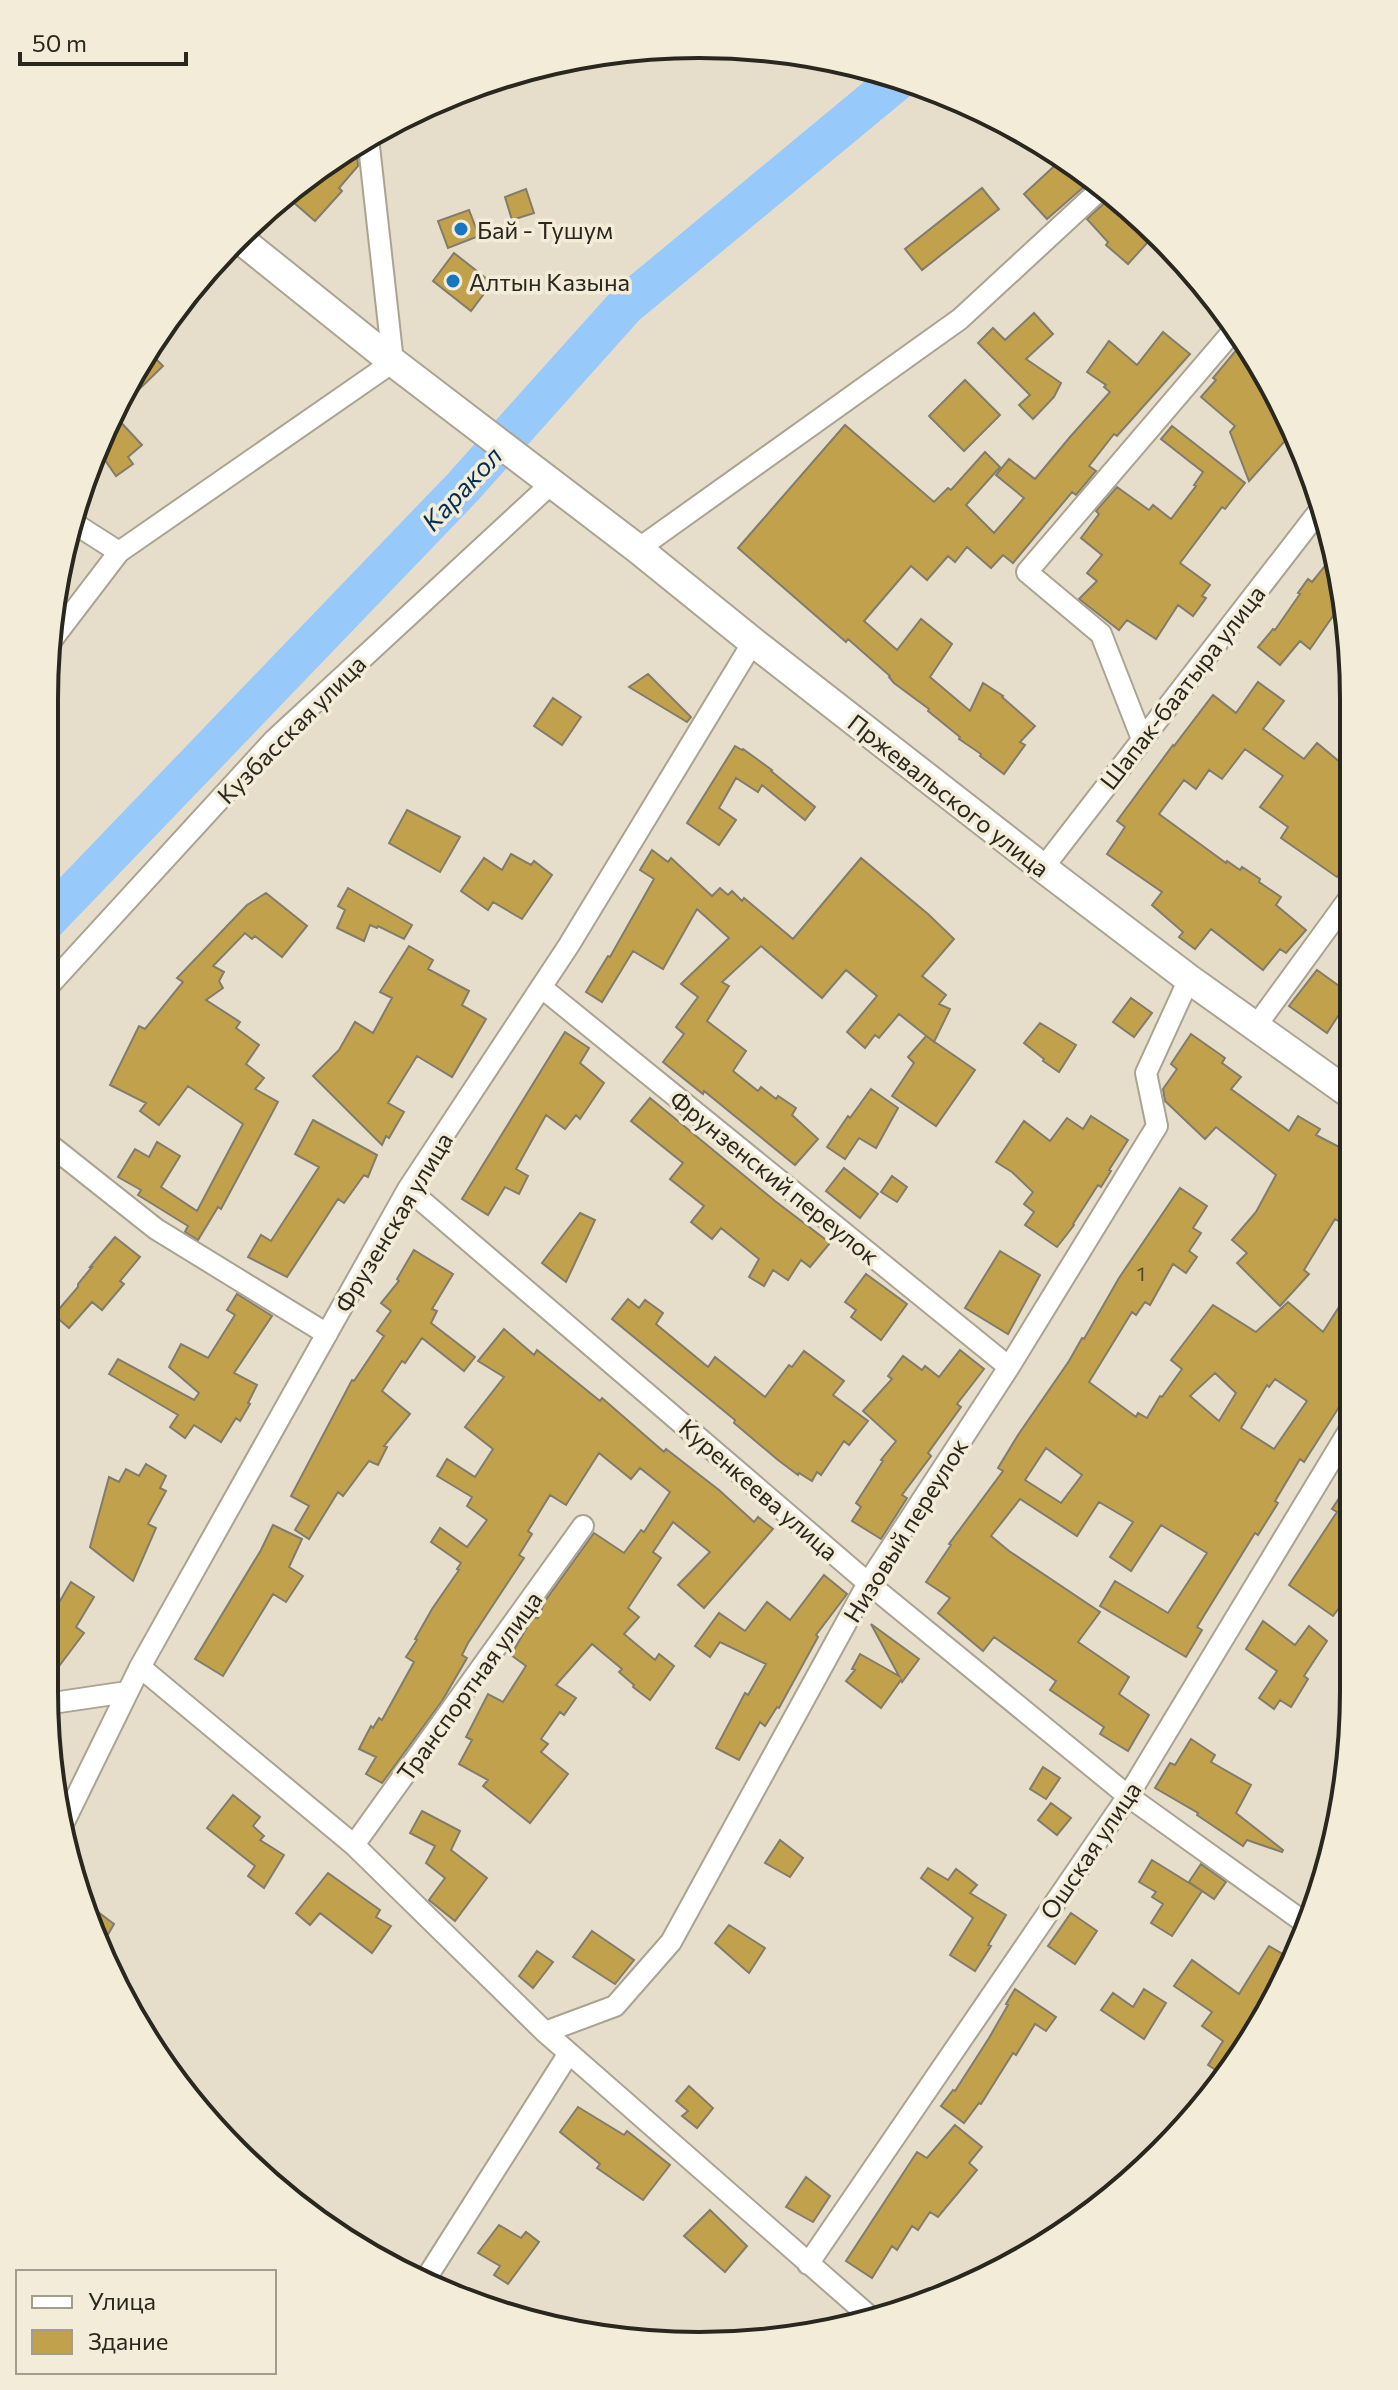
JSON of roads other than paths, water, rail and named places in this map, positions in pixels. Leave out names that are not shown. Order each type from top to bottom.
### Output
[{"type":"main road","points":[[247,245],[393,362]]},
{"type":"main road","name":"Пржевальского улица","points":[[393,362],[638,549],[1043,868],[1189,979],[1340,1087]]},
{"type":"street","points":[[62,627],[119,552],[393,362],[369,150]]},
{"type":"street","points":[[638,549],[960,319],[1095,195]]},
{"type":"street","points":[[1142,739],[1101,634],[1027,572],[1228,337]]},
{"type":"street","name":"Кузбасская улица","points":[[58,976],[274,740],[552,483]]},
{"type":"street","name":"Шапак-баатыра улица","points":[[1043,868],[1314,518]]},
{"type":"street","points":[[81,528],[119,552]]},
{"type":"street","name":"Фрузенская улица","points":[[69,1811],[140,1667],[408,1189],[541,987],[753,642]]},
{"type":"street","points":[[1256,1026],[1340,911]]},
{"type":"street","name":"Низовый переулок","points":[[545,2032],[615,2006],[671,1942],[868,1583],[1009,1367],[1157,1126],[1146,1073],[1189,979]]},
{"type":"street","name":"Фрунзенский переулок","points":[[541,987],[1009,1367]]},
{"type":"street","points":[[58,1151],[156,1229],[327,1334]]},
{"type":"street","name":"Куренкеева улица","points":[[408,1189],[868,1583],[1128,1796],[1298,1918]]},
{"type":"street","name":"Ошская улица","points":[[808,2264],[1128,1796],[1340,1445]]},
{"type":"street","name":"Транспортная улица","points":[[354,1845],[583,1526]]},
{"type":"street","points":[[140,1667],[354,1845],[545,2032],[863,2311]]},
{"type":"street","points":[[58,1702],[127,1692]]},
{"type":"street","points":[[430,2272],[569,2053]]},
{"type":"waterway","name":"Каракол","points":[[58,908],[463,487],[626,305],[889,87]]},
{"type":"place","name":"Бай - Тушум","points":[[461,229]]},
{"type":"place","name":"Алтын Казына","points":[[453,281]]}]
